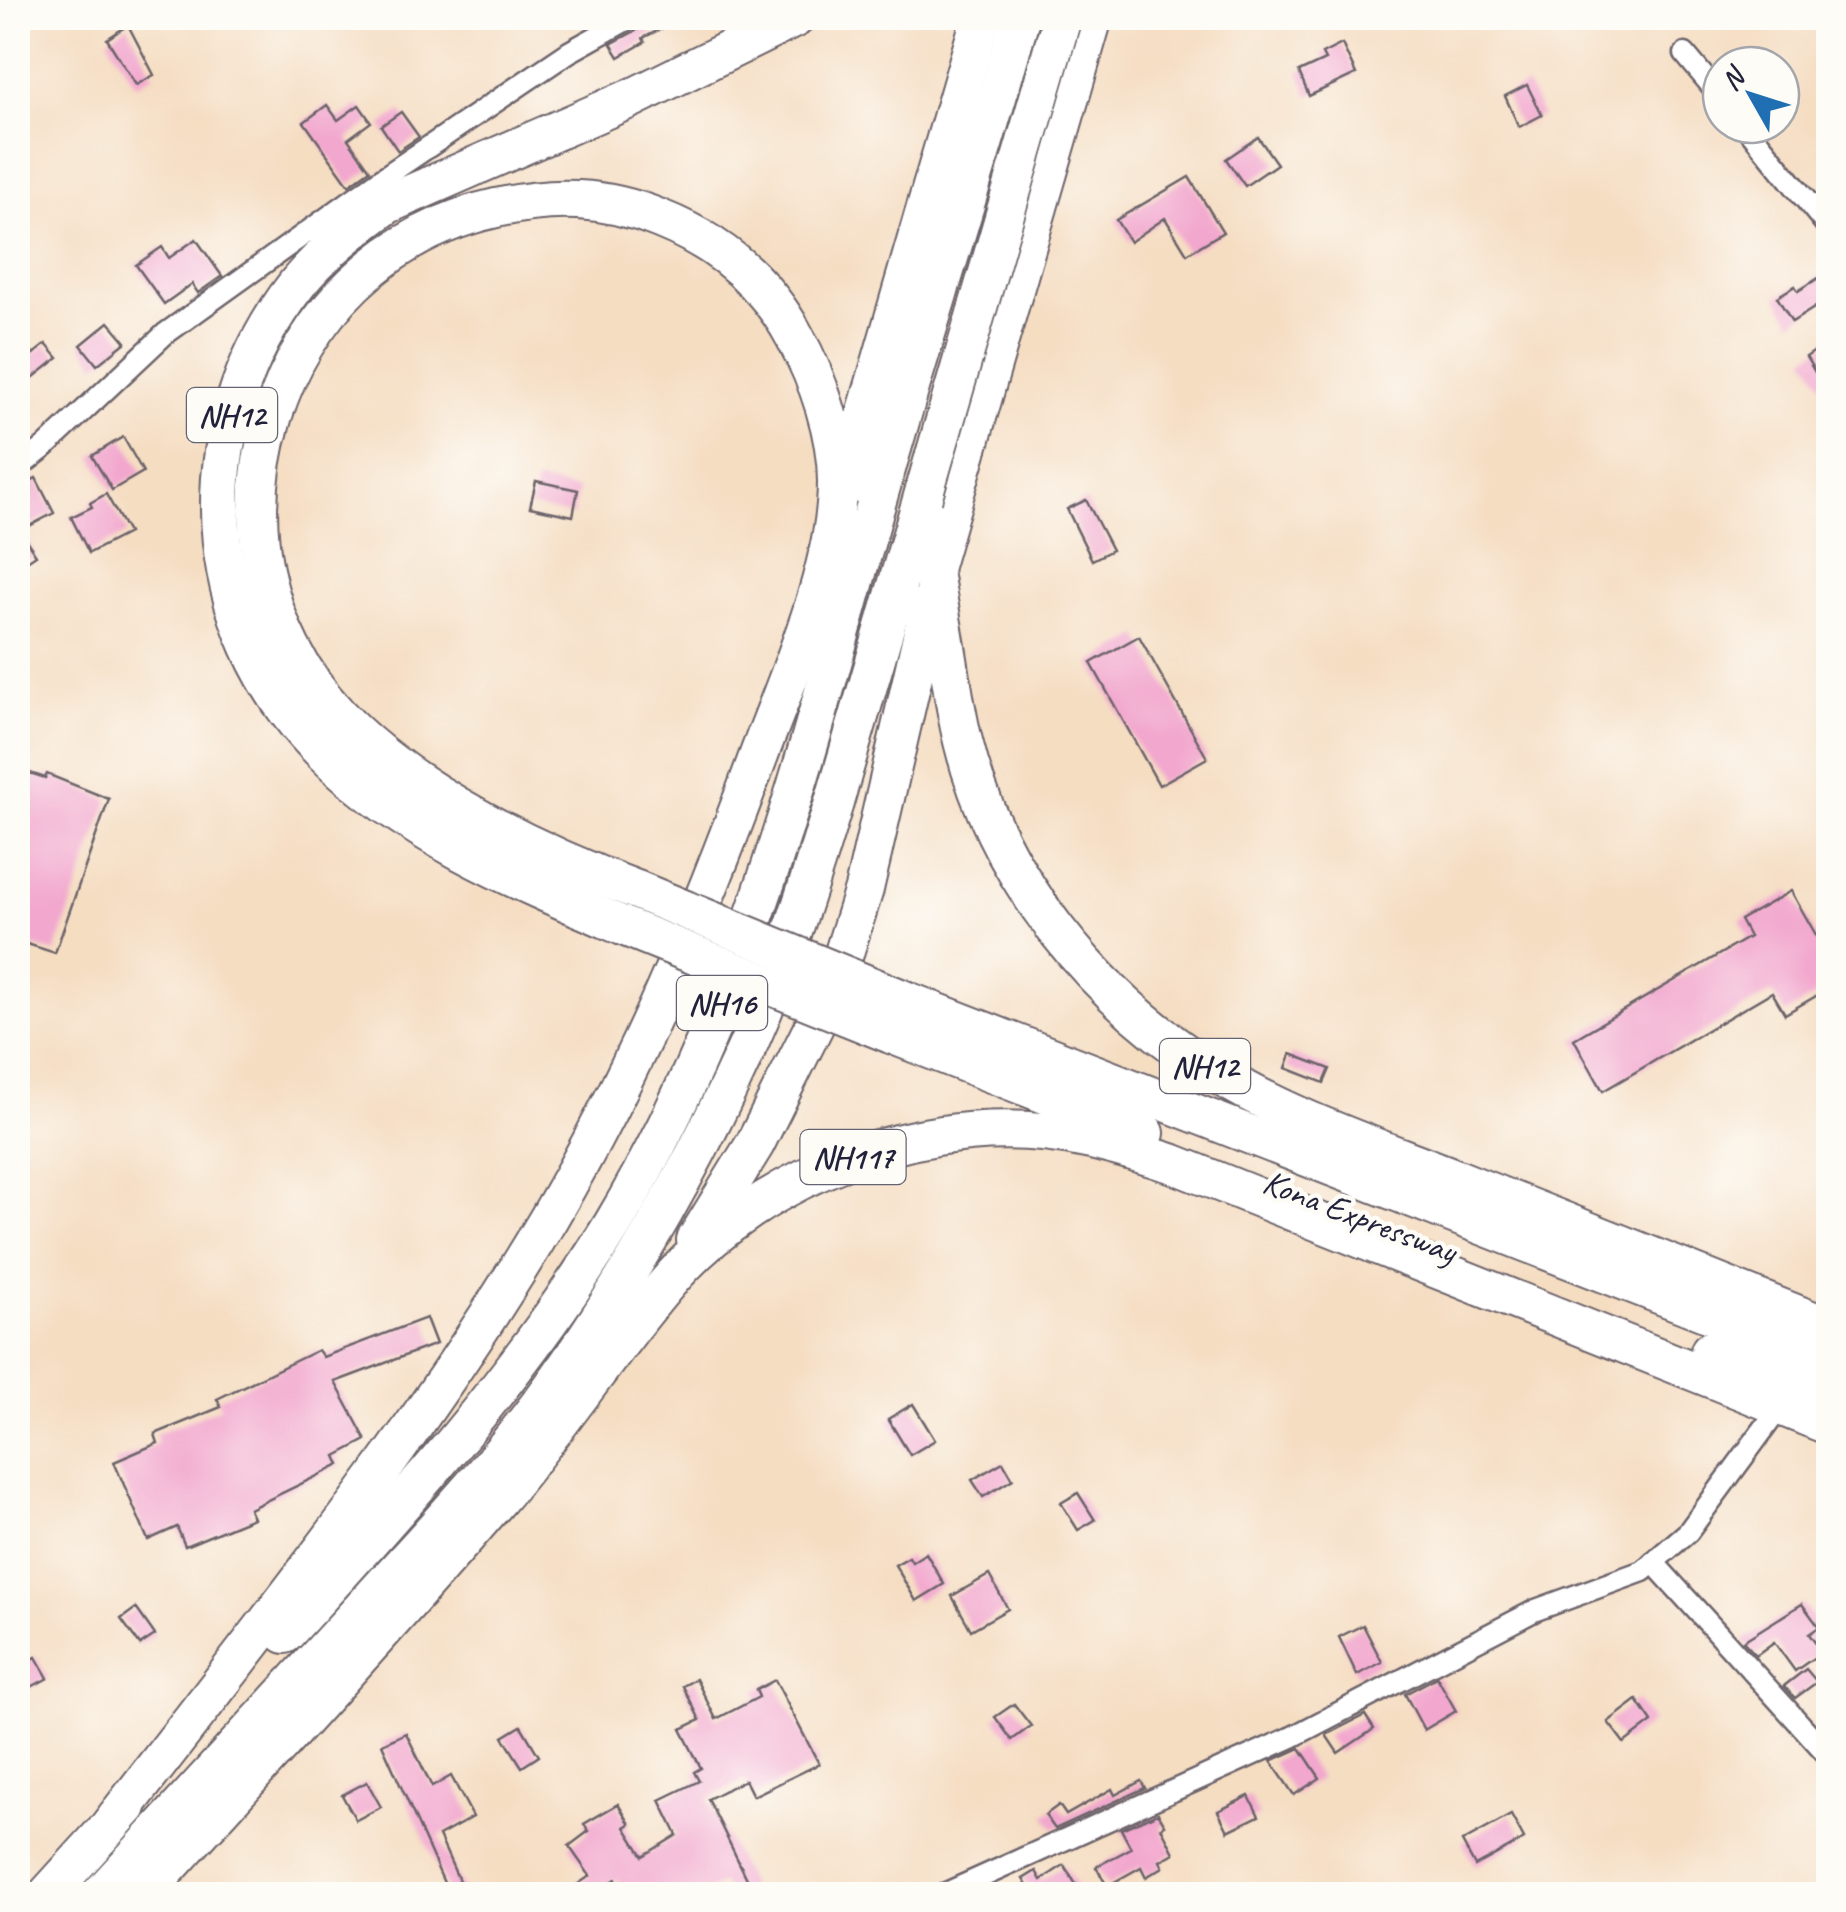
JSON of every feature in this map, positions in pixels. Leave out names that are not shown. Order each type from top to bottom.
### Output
[{"type":"highway","name":"Kona Expressway","points":[[795,18],[634,97],[388,204],[320,260],[276,315],[254,354],[235,402],[226,438],[219,526],[226,572],[248,644],[300,728],[346,774],[506,876],[891,1034],[1828,1398]]},
{"type":"highway","points":[[111,1824],[389,1463],[550,1216],[615,1097],[720,864],[813,606],[981,18]]},
{"type":"highway","name":"NH16","points":[[48,1894],[368,1542],[511,1370],[612,1226],[688,1085],[727,993],[786,827],[1020,18]]},
{"type":"highway","name":"NH12","points":[[1062,18],[927,482],[926,514],[934,585],[964,745],[983,803],[1002,844],[1072,948],[1142,1019],[1210,1070],[1320,1125],[1828,1327]]},
{"type":"highway","name":"Kona Expressway","points":[[833,528],[837,482],[834,446],[818,390],[793,333],[763,290],[710,243],[646,213],[608,202],[572,198],[504,206],[433,228],[398,247],[370,268],[313,329],[298,353],[271,416],[262,452],[258,524],[262,561],[274,606],[313,684],[340,718],[374,748],[456,803],[543,852],[639,892],[1828,1360]]},
{"type":"highway","name":"NH16","points":[[101,1894],[492,1462],[558,1378],[660,1220],[711,1124],[793,932],[927,482]]},
{"type":"highway","points":[[666,1284],[738,1173],[833,988],[868,870],[934,585]]},
{"type":"highway","name":"NH117","points":[[144,1894],[408,1606],[524,1470],[666,1284],[751,1209],[800,1180],[870,1150],[926,1137],[1000,1130],[1084,1138],[1174,1164],[1828,1426]]},
{"type":"street","points":[[18,468],[45,448],[165,334],[384,177],[570,52],[630,18]]},
{"type":"street","points":[[934,585],[1098,18]]},
{"type":"street","points":[[1685,54],[1701,73]]},
{"type":"street","points":[[1760,145],[1828,227]]},
{"type":"street","points":[[944,1894],[1292,1737],[1536,1610],[1643,1571],[1688,1532],[1780,1407]]},
{"type":"street","points":[[1654,1562],[1828,1755]]},
{"type":"building","points":[[650,18],[683,18],[643,38],[645,42],[619,57],[611,44]]},
{"type":"building","points":[[128,25],[154,75],[136,85],[107,39]]},
{"type":"building","points":[[1342,44],[1356,74],[1309,96],[1299,72],[1325,60],[1322,54]]},
{"type":"building","points":[[1527,85],[1542,115],[1519,127],[1505,96]]},
{"type":"building","points":[[327,105],[338,120],[359,105],[371,122],[348,139],[370,170],[349,185],[304,122]]},
{"type":"building","points":[[401,112],[419,137],[398,151],[381,126]]},
{"type":"building","points":[[1258,137],[1277,164],[1245,186],[1226,159]]},
{"type":"building","points":[[1189,177],[1223,232],[1187,254],[1165,218],[1130,242],[1116,220]]},
{"type":"building","points":[[196,239],[222,276],[198,293],[192,284],[164,304],[136,265],[162,247],[169,258]]},
{"type":"building","points":[[1828,272],[1828,299],[1792,322],[1777,297],[1795,286],[1798,291]]},
{"type":"building","points":[[109,322],[126,342],[97,365],[81,345]]},
{"type":"building","points":[[1828,342],[1828,394],[1806,357]]},
{"type":"building","points":[[46,344],[58,358],[25,384],[18,375],[18,366]]},
{"type":"building","points":[[123,437],[143,472],[112,490],[92,456]]},
{"type":"building","points":[[36,478],[54,513],[20,531],[36,555],[18,567],[18,488]]},
{"type":"building","points":[[536,481],[578,490],[573,516],[530,507]]},
{"type":"building","points":[[106,494],[128,533],[89,553],[71,517],[92,507],[90,503]]},
{"type":"building","points":[[1086,500],[1112,550],[1092,560],[1067,509]]},
{"type":"building","points":[[1139,636],[1207,758],[1159,785],[1091,663]]},
{"type":"building","points":[[24,771],[45,778],[47,774],[109,799],[55,953],[18,941],[18,788]]},
{"type":"building","points":[[1791,891],[1828,956],[1828,989],[1785,1014],[1772,992],[1603,1091],[1574,1039],[1749,937],[1740,920]]},
{"type":"building","points":[[1291,1054],[1330,1069],[1324,1083],[1286,1068]]},
{"type":"building","points":[[426,1318],[436,1344],[335,1382],[366,1440],[336,1456],[340,1465],[249,1509],[253,1518],[185,1546],[177,1527],[148,1540],[114,1462],[158,1443],[155,1434],[221,1407],[217,1399],[318,1350],[323,1357]]},
{"type":"building","points":[[913,1404],[935,1440],[910,1455],[888,1419]]},
{"type":"building","points":[[1003,1462],[1013,1479],[983,1497],[972,1480]]},
{"type":"building","points":[[1078,1493],[1095,1520],[1078,1530],[1061,1503]]},
{"type":"building","points":[[926,1553],[944,1584],[916,1601],[895,1565],[909,1557],[912,1562]]},
{"type":"building","points":[[989,1575],[1008,1609],[971,1630],[952,1596]]},
{"type":"building","points":[[1802,1604],[1819,1627],[1809,1634],[1822,1652],[1795,1671],[1774,1642],[1756,1655],[1743,1641]]},
{"type":"building","points":[[136,1608],[155,1635],[140,1645],[121,1619]]},
{"type":"building","points":[[1363,1625],[1382,1662],[1357,1675],[1339,1637]]},
{"type":"building","points":[[36,1657],[48,1678],[18,1694],[18,1667]]},
{"type":"building","points":[[1806,1669],[1817,1682],[1795,1698],[1784,1686]]},
{"type":"building","points":[[1437,1677],[1456,1711],[1424,1730],[1405,1694]]},
{"type":"building","points":[[696,1679],[716,1719],[759,1697],[756,1690],[775,1680],[819,1764],[753,1796],[745,1780],[708,1799],[751,1887],[735,1894],[729,1894],[723,1883],[703,1894],[625,1894],[616,1879],[593,1894],[563,1894],[590,1876],[569,1846],[589,1831],[584,1824],[618,1804],[630,1824],[625,1827],[643,1856],[677,1835],[660,1800],[699,1781],[694,1772],[701,1768],[681,1729],[700,1720],[683,1686]]},
{"type":"building","points":[[1637,1700],[1652,1722],[1624,1743],[1608,1722]]},
{"type":"building","points":[[1014,1704],[1031,1726],[1012,1740],[995,1717]]},
{"type":"building","points":[[1365,1715],[1374,1729],[1338,1753],[1326,1735]]},
{"type":"building","points":[[521,1726],[539,1756],[522,1767],[503,1737]]},
{"type":"building","points":[[406,1733],[432,1787],[451,1776],[473,1817],[439,1836],[465,1894],[449,1894],[382,1744]]},
{"type":"building","points":[[1300,1748],[1320,1778],[1294,1795],[1271,1761]]},
{"type":"building","points":[[1141,1781],[1145,1788],[1055,1829],[1045,1815],[1059,1805],[1066,1815],[1112,1789],[1115,1795]]},
{"type":"building","points":[[367,1782],[381,1807],[356,1820],[342,1795]]},
{"type":"building","points":[[1249,1796],[1259,1816],[1228,1831],[1218,1811]]},
{"type":"building","points":[[1158,1813],[1174,1853],[1160,1861],[1163,1867],[1146,1877],[1141,1867],[1107,1886],[1096,1867],[1131,1848],[1121,1829]]},
{"type":"building","points":[[1511,1815],[1524,1839],[1475,1866],[1462,1842]]},
{"type":"building","points":[[1064,1865],[1077,1886],[1077,1894],[1016,1894],[1028,1887],[1023,1879],[1036,1871],[1041,1880]]}]
